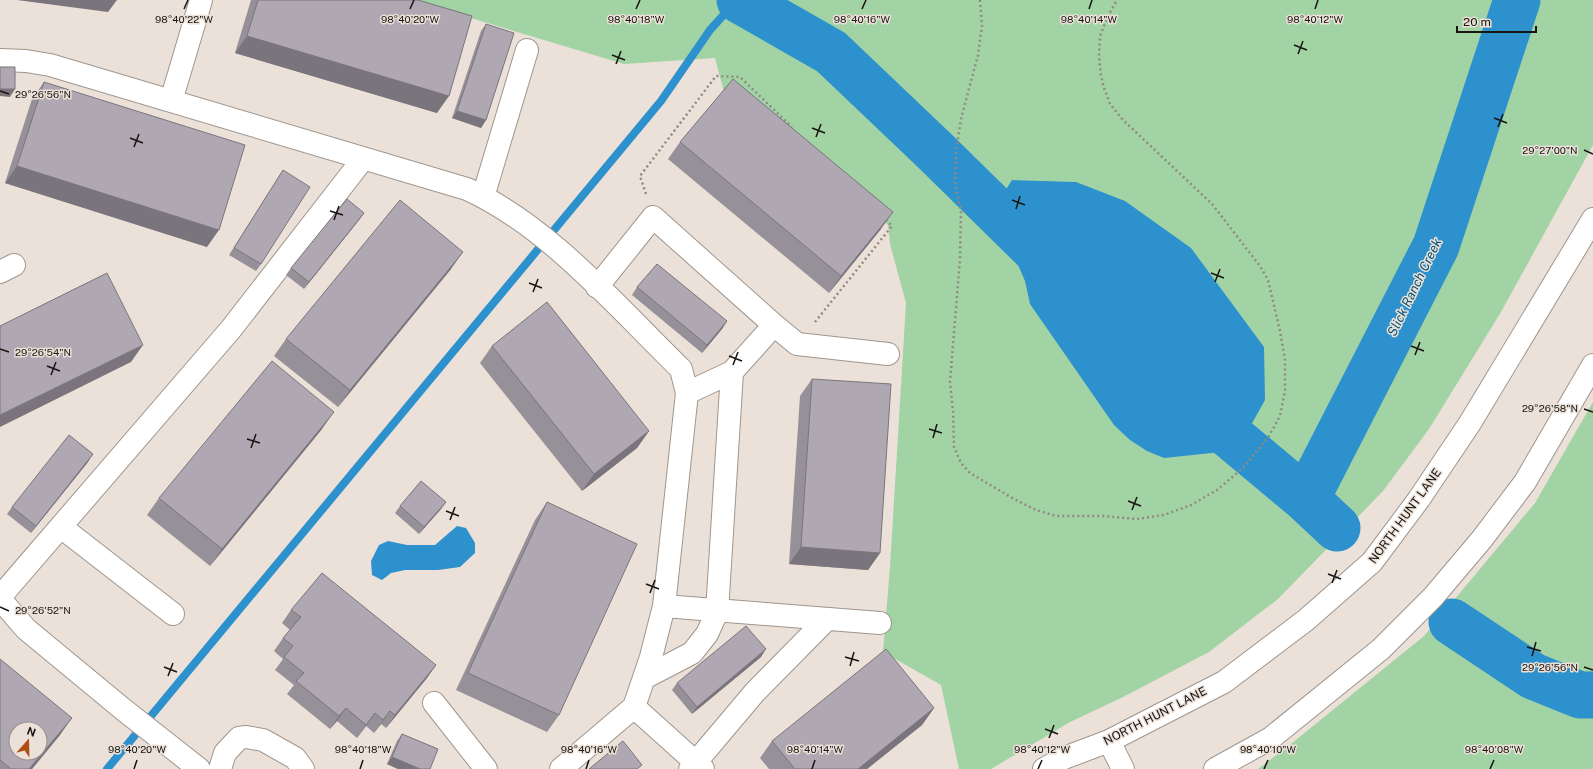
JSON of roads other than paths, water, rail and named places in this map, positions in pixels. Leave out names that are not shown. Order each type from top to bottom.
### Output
[{"type":"main road","points":[[171,101],[201,0]]},
{"type":"main road","points":[[483,197],[527,50]]},
{"type":"main road","points":[[0,60],[26,61],[50,65],[467,189],[522,221],[567,258],[681,369],[687,393],[664,606],[651,657],[634,707],[561,769]]},
{"type":"main road","points":[[199,769],[172,749],[26,629],[0,598],[231,329],[363,159]]},
{"type":"main road","points":[[597,286],[653,217],[797,344],[888,354]]},
{"type":"main road","name":"NORTH HUNT LANE","points":[[1044,769],[1064,758],[1109,740],[1224,682],[1306,620],[1372,562],[1420,499],[1470,422],[1593,219]]},
{"type":"main road","points":[[687,393],[732,372],[774,325]]},
{"type":"main road","points":[[1215,769],[1270,738],[1381,649],[1433,597],[1482,539],[1525,482],[1593,365]]},
{"type":"main road","points":[[644,678],[692,653],[707,634],[717,612],[732,372]]},
{"type":"main road","points":[[61,527],[174,614]]},
{"type":"main road","points":[[664,606],[717,612],[880,623]]},
{"type":"main road","points":[[634,707],[696,767],[755,692],[827,619]]},
{"type":"main road","points":[[434,703],[486,769]]},
{"type":"main road","points":[[220,769],[225,753],[238,738],[246,737],[263,740],[295,758],[303,769]]},
{"type":"main road","points":[[1109,740],[1123,769]]},
{"type":"water","points":[[1012,180],[1076,182],[1125,201],[1191,248],[1264,347],[1265,400],[1246,434],[1221,452],[1164,458],[1147,451],[1130,440],[1114,425],[1030,304],[1025,281],[1010,246],[998,202]]},
{"type":"water","points":[[457,526],[466,528],[475,543],[475,553],[460,567],[438,570],[405,570],[391,573],[382,580],[372,575],[371,561],[379,545],[388,541],[407,545],[435,545]]},
{"type":"waterway","points":[[107,769],[661,101],[710,30],[737,0]]},
{"type":"waterway","points":[[740,0],[831,52],[1049,263]]},
{"type":"waterway","name":"Slick Ranch Creek","points":[[1337,528],[1306,499],[1436,246],[1517,0]]},
{"type":"waterway","points":[[1188,399],[1306,499]]},
{"type":"waterway","name":"Slick Ranch Creek","points":[[1452,622],[1533,676],[1580,695],[1593,695]]}]
